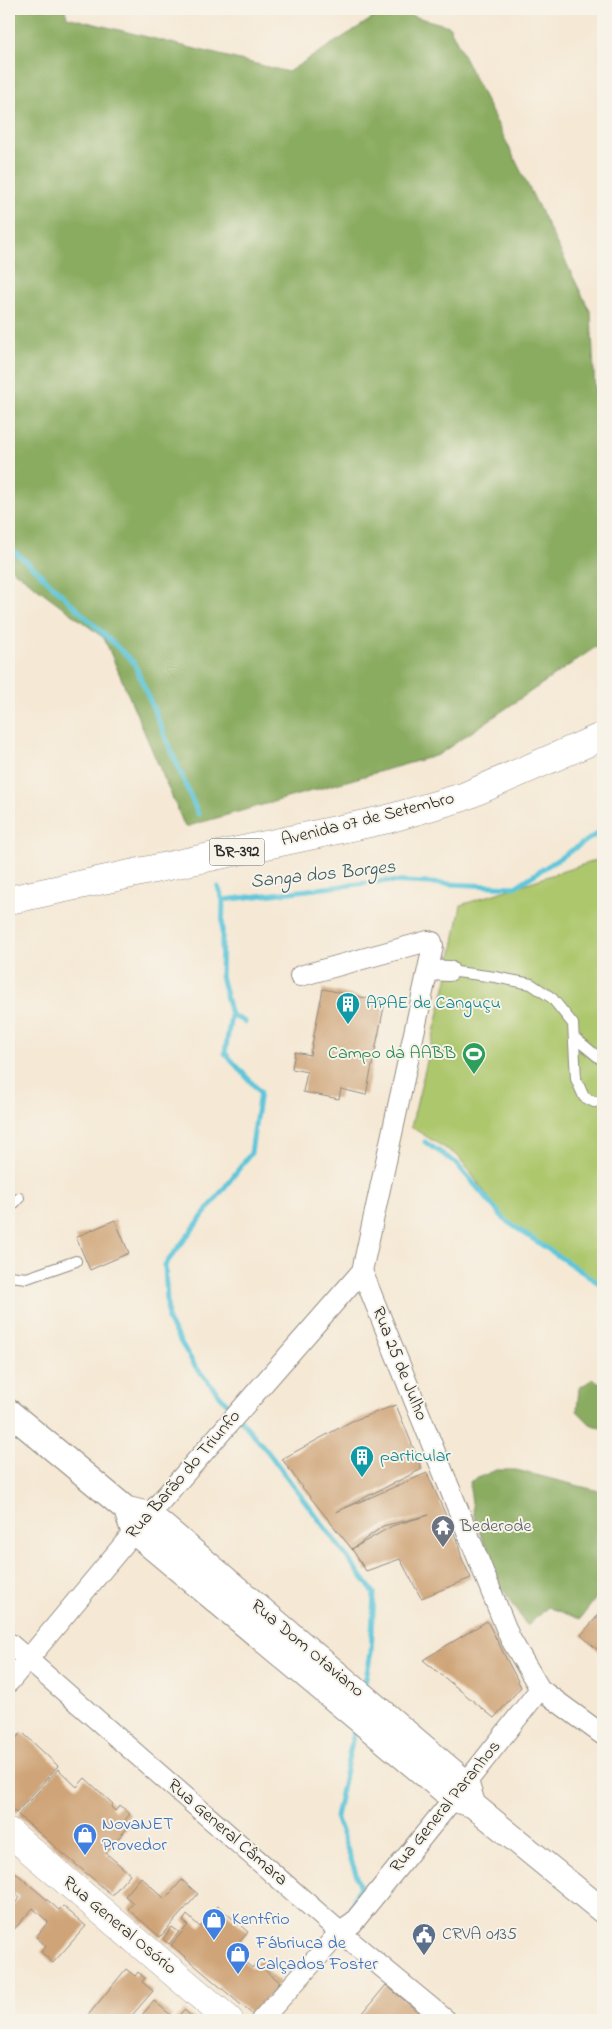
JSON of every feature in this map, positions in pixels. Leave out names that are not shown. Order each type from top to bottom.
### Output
[{"type":"main road","name":"Avenida 07 de Setembro","points":[[9,900],[388,819],[463,797],[603,736]]},
{"type":"main road","name":"Rua General Osório","points":[[9,1832],[229,2020]]},
{"type":"main road","name":"Rua General Osório","points":[[9,1850],[209,2020]]},
{"type":"street","points":[[300,976],[428,941],[432,942],[433,946],[362,1271]]},
{"type":"street","points":[[428,970],[449,971]]},
{"type":"street","name":"Rua Barão do Triunfo","points":[[9,1682],[137,1519],[362,1271]]},
{"type":"street","name":"Rua 25 de Julho","points":[[362,1271],[510,1638],[540,1689],[603,1735]]},
{"type":"street","name":"Rua Dom Otaviano","points":[[9,1412],[603,1911]]},
{"type":"street","name":"Rua General Câmara","points":[[9,1642],[446,2020]]},
{"type":"street","name":"Rua General Paranhos","points":[[277,2020],[346,1932],[464,1796],[540,1689]]},
{"type":"street","name":"Rua General Paranhos","points":[[261,2020],[346,1932]]},
{"type":"lane","points":[[449,971],[531,984],[552,998],[573,1024],[576,1079],[584,1096],[594,1102],[603,1100]]},
{"type":"lane","points":[[575,1038],[603,1061]]},
{"type":"lane","points":[[9,1210],[19,1198]]},
{"type":"lane","points":[[9,1276],[27,1278],[76,1261]]},
{"type":"green space","points":[[9,9],[65,9],[67,17],[288,72],[387,9],[449,26],[591,313],[603,551],[603,642],[438,755],[185,827],[104,638],[9,567]]},
{"type":"green space","points":[[603,858],[603,1286],[506,1221],[458,1156],[411,1127],[447,979],[461,905]]},
{"type":"green space","points":[[593,1379],[603,1385],[603,1429],[590,1424],[577,1411],[579,1388]]},
{"type":"green space","points":[[496,1470],[516,1470],[603,1492],[603,1578],[600,1593],[580,1619],[548,1607],[527,1626],[500,1585],[474,1516],[469,1482]]},
{"type":"building","name":"APAE de Canguçu","points":[[323,989],[385,1002],[366,1095],[341,1089],[339,1099],[303,1092],[307,1072],[292,1069],[295,1052],[310,1055]]},
{"type":"building","points":[[115,1220],[129,1253],[90,1270],[76,1237]]},
{"type":"building","points":[[396,1405],[422,1469],[336,1512],[427,1473],[456,1538],[462,1559],[471,1578],[421,1598],[400,1559],[366,1571],[352,1549],[282,1459],[352,1421]],"holes":[[[429,1515],[392,1526],[352,1549],[383,1526]]]},
{"type":"building","points":[[603,1610],[603,1655],[581,1635]]},
{"type":"building","points":[[487,1621],[521,1687],[494,1718],[423,1660]]},
{"type":"building","points":[[22,1732],[58,1766],[16,1813],[9,1807],[9,1743],[11,1744]]},
{"type":"building","points":[[58,1769],[77,1787],[85,1778],[113,1804],[111,1807],[115,1811],[120,1805],[130,1814],[125,1820],[130,1825],[106,1853],[130,1874],[112,1895],[18,1815]]},
{"type":"building","points":[[9,1867],[59,1910],[63,1906],[86,1926],[53,1963],[41,1952],[46,1946],[36,1937],[48,1922],[33,1908],[9,1933],[9,1911],[20,1897],[15,1893],[9,1901]]},
{"type":"building","points":[[141,1877],[165,1899],[182,1880],[198,1894],[160,1937],[128,1909],[133,1903],[125,1896]]},
{"type":"building","points":[[218,1906],[248,1932],[232,1951],[252,1968],[260,1958],[270,1967],[266,1971],[280,1982],[253,2015],[171,1945],[188,1925],[183,1921],[187,1915],[200,1927]]},
{"type":"building","points":[[172,1927],[179,1932],[169,1944],[163,1939]]},
{"type":"building","points":[[126,1969],[135,1976],[138,1972],[145,1978],[142,1982],[153,1991],[128,2020],[84,2020]]},
{"type":"building","points":[[386,1985],[418,2012],[412,2020],[357,2020]]},
{"type":"building","points":[[154,2001],[172,2016],[168,2020],[145,2020],[147,2019],[142,2015]]},
{"type":"building","points":[[184,2010],[196,2020],[174,2020]]},
{"type":"waterway","name":"Sanga dos Borges","points":[[9,547],[36,570],[134,663],[198,814]]},
{"type":"waterway","name":"Sanga dos Borges","points":[[218,887],[223,900],[384,881],[515,887],[603,830]]},
{"type":"waterway","points":[[223,900],[221,976],[231,1015],[245,1022]]},
{"type":"waterway","points":[[231,1015],[225,1053],[260,1092],[251,1153],[165,1265],[168,1321],[195,1366],[233,1411]]},
{"type":"waterway","points":[[425,1142],[456,1163],[506,1221],[603,1286]]},
{"type":"waterway","points":[[240,1419],[268,1452],[374,1593],[371,1653],[364,1687]]},
{"type":"waterway","points":[[348,1915],[360,1885],[336,1817],[355,1727]]},
{"type":"place","name":"APAE de Canguçu","points":[[348,1025]]},
{"type":"place","name":"Campo da AABB","points":[[474,1075]]},
{"type":"place","name":"particular","points":[[362,1478]]},
{"type":"place","name":"Bederode","points":[[443,1548]]},
{"type":"place","name":"NovaNET Provedor","points":[[85,1856]]},
{"type":"place","name":"Kentfrio","points":[[214,1941]]},
{"type":"place","name":"CRVA 0135","points":[[424,1956]]},
{"type":"place","name":"Fábriuca de Calçados Foster","points":[[238,1975]]}]
